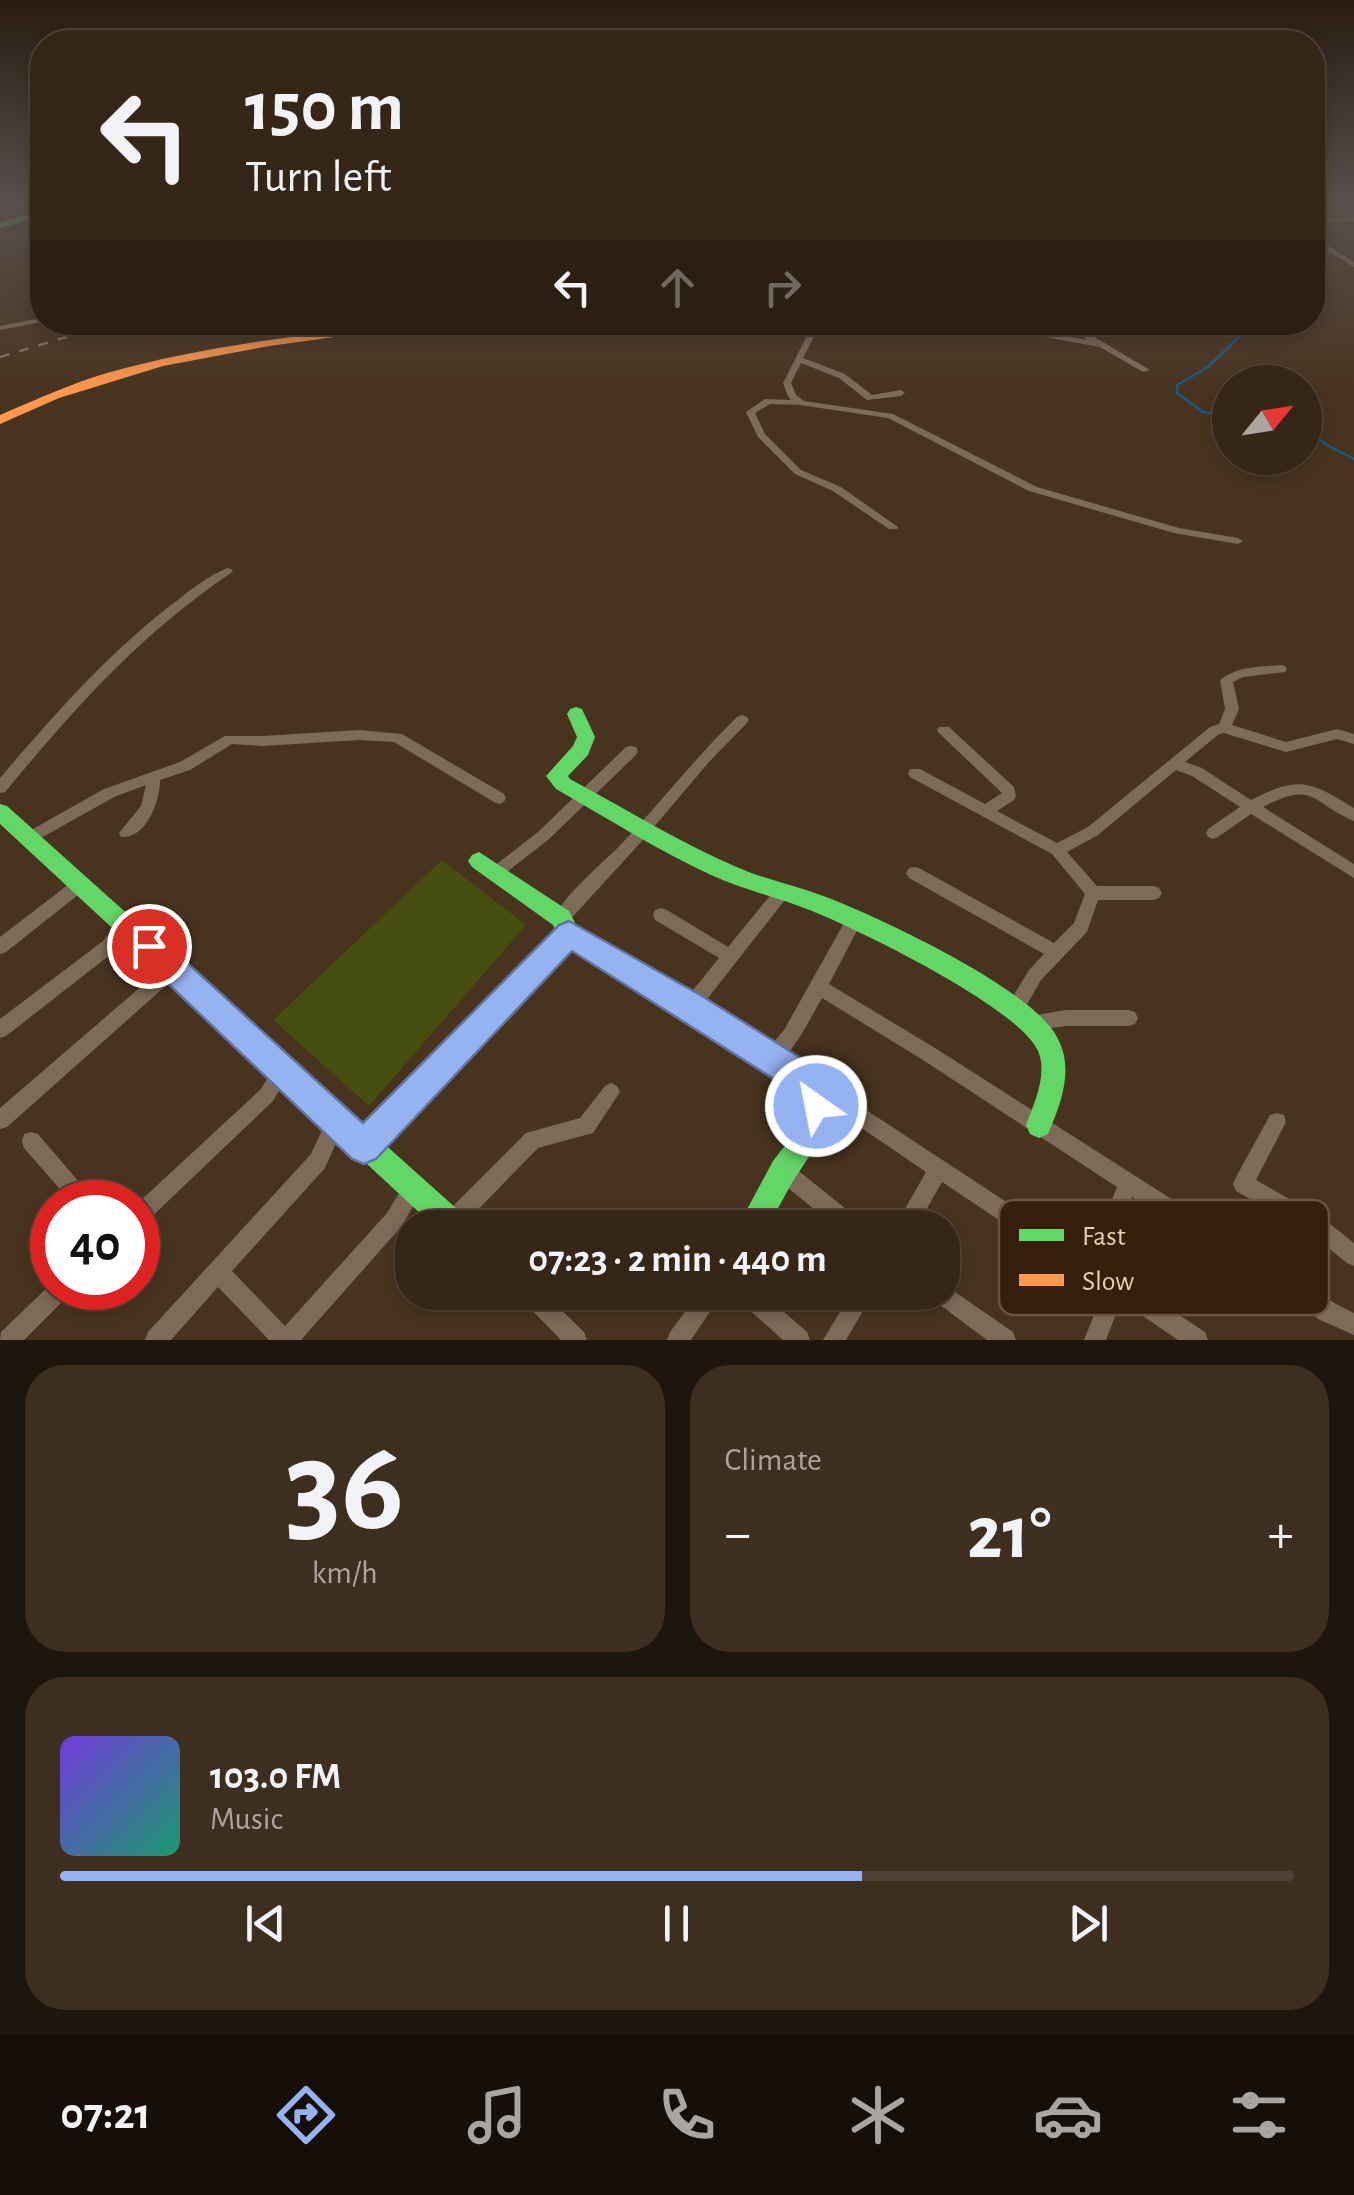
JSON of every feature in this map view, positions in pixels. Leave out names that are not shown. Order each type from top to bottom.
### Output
[{"type":"main road","points":[[0,420],[58,392],[149,362],[235,346],[328,335]]},
{"type":"main road","points":[[576,714],[586,737],[581,750],[556,776],[582,796],[737,877],[783,891],[901,942],[1015,1009],[1032,1024],[1045,1039],[1054,1064],[1053,1089],[1040,1125]]},
{"type":"main road","points":[[0,812],[437,1210]]},
{"type":"main road","points":[[480,861],[565,926],[816,1087],[813,1131],[783,1171],[761,1210]]},
{"type":"street","points":[[0,328],[30,322]]},
{"type":"street","points":[[801,403],[792,396],[787,383],[811,335]]},
{"type":"street","points":[[1048,335],[1104,344]]},
{"type":"street","points":[[1087,335],[1146,370]]},
{"type":"street","points":[[798,360],[842,376],[870,398],[901,393]]},
{"type":"street","points":[[893,527],[837,489],[798,472],[762,435],[750,412],[768,402],[890,416],[1032,489],[1178,531],[1238,540]]},
{"type":"street","points":[[0,788],[106,665],[189,595],[228,572]]},
{"type":"street","points":[[1224,728],[1232,709],[1226,680],[1281,669]]},
{"type":"street","points":[[364,1147],[565,926],[587,885],[742,720]]},
{"type":"street","points":[[1057,850],[1093,831],[1215,730],[1224,728],[1286,747],[1351,733]]},
{"type":"street","points":[[944,730],[1009,790],[1009,796],[985,812]]},
{"type":"street","points":[[28,838],[109,792],[185,766],[230,739],[263,742],[374,734],[397,737],[499,798]]},
{"type":"street","points":[[498,871],[543,836],[631,751]]},
{"type":"street","points":[[1174,764],[1197,772],[1354,872]]},
{"type":"street","points":[[915,774],[1057,850],[1093,892],[1154,893]]},
{"type":"street","points":[[126,833],[148,810],[154,796],[154,779]]},
{"type":"street","points":[[1213,833],[1251,806],[1290,786],[1300,785],[1354,815]]},
{"type":"street","points":[[914,873],[1056,952]]},
{"type":"street","points":[[0,946],[78,886]]},
{"type":"street","points":[[691,1006],[783,891]]},
{"type":"street","points":[[1015,1009],[1034,976],[1081,927],[1093,892]]},
{"type":"street","points":[[661,916],[730,957]]},
{"type":"street","points":[[770,1060],[790,1036],[854,921]]},
{"type":"street","points":[[0,1030],[109,946],[126,923]]},
{"type":"street","points":[[3,1115],[172,970]]},
{"type":"street","points":[[819,987],[1156,1200]]},
{"type":"street","points":[[1032,1024],[1066,1018],[1130,1018]]},
{"type":"street","points":[[160,1195],[267,1095],[282,1068]]},
{"type":"street","points":[[816,1087],[999,1209]]},
{"type":"street","points":[[468,1210],[533,1140],[586,1126],[611,1092]]},
{"type":"street","points":[[156,1340],[318,1161],[337,1120]]},
{"type":"street","points":[[1270,1200],[1243,1184],[1277,1122]]},
{"type":"street","points":[[30,1140],[65,1180]]},
{"type":"street","points":[[915,1210],[939,1170]]},
{"type":"street","points":[[783,1171],[832,1210]]},
{"type":"street","points":[[1121,1200],[1128,1182]]},
{"type":"street","points":[[218,1271],[285,1340],[394,1220],[413,1189]]},
{"type":"street","points":[[1329,1237],[1354,1256]]},
{"type":"street","points":[[960,1307],[1005,1340]]},
{"type":"street","points":[[9,1340],[40,1310]]},
{"type":"street","points":[[544,1310],[570,1338]]},
{"type":"street","points":[[678,1340],[700,1310]]},
{"type":"street","points":[[764,1310],[798,1340]]},
{"type":"street","points":[[834,1340],[853,1310]]},
{"type":"street","points":[[1329,1312],[1354,1324]]},
{"type":"street","points":[[1095,1340],[1105,1315]]},
{"type":"street","points":[[1160,1315],[1197,1340]]},
{"type":"green space","points":[[442,860],[526,925],[369,1106],[273,1020]]},
{"type":"waterway","points":[[1212,414],[1203,412],[1177,393],[1177,385],[1208,367],[1241,335]]},
{"type":"waterway","points":[[1322,441],[1354,459]]},
{"type":"railway","points":[[0,357],[80,335]]},
{"type":"traffic: fast","points":[[576,714],[586,737],[581,750],[556,776],[563,784],[715,867],[817,903],[904,943],[973,982],[1028,1021],[1044,1038],[1053,1059],[1053,1082],[1039,1125]]},
{"type":"traffic: fast","points":[[0,812],[437,1210]]},
{"type":"traffic: fast","points":[[479,861],[561,918],[569,934],[600,949],[816,1087],[813,1131],[783,1171],[761,1210]]},
{"type":"traffic: slow","points":[[0,420],[54,396],[161,362],[334,335]]},
{"type":"route","points":[[149,946],[364,1147],[569,934],[691,1006],[770,1060],[790,1068],[816,1087],[816,1106]]}]
